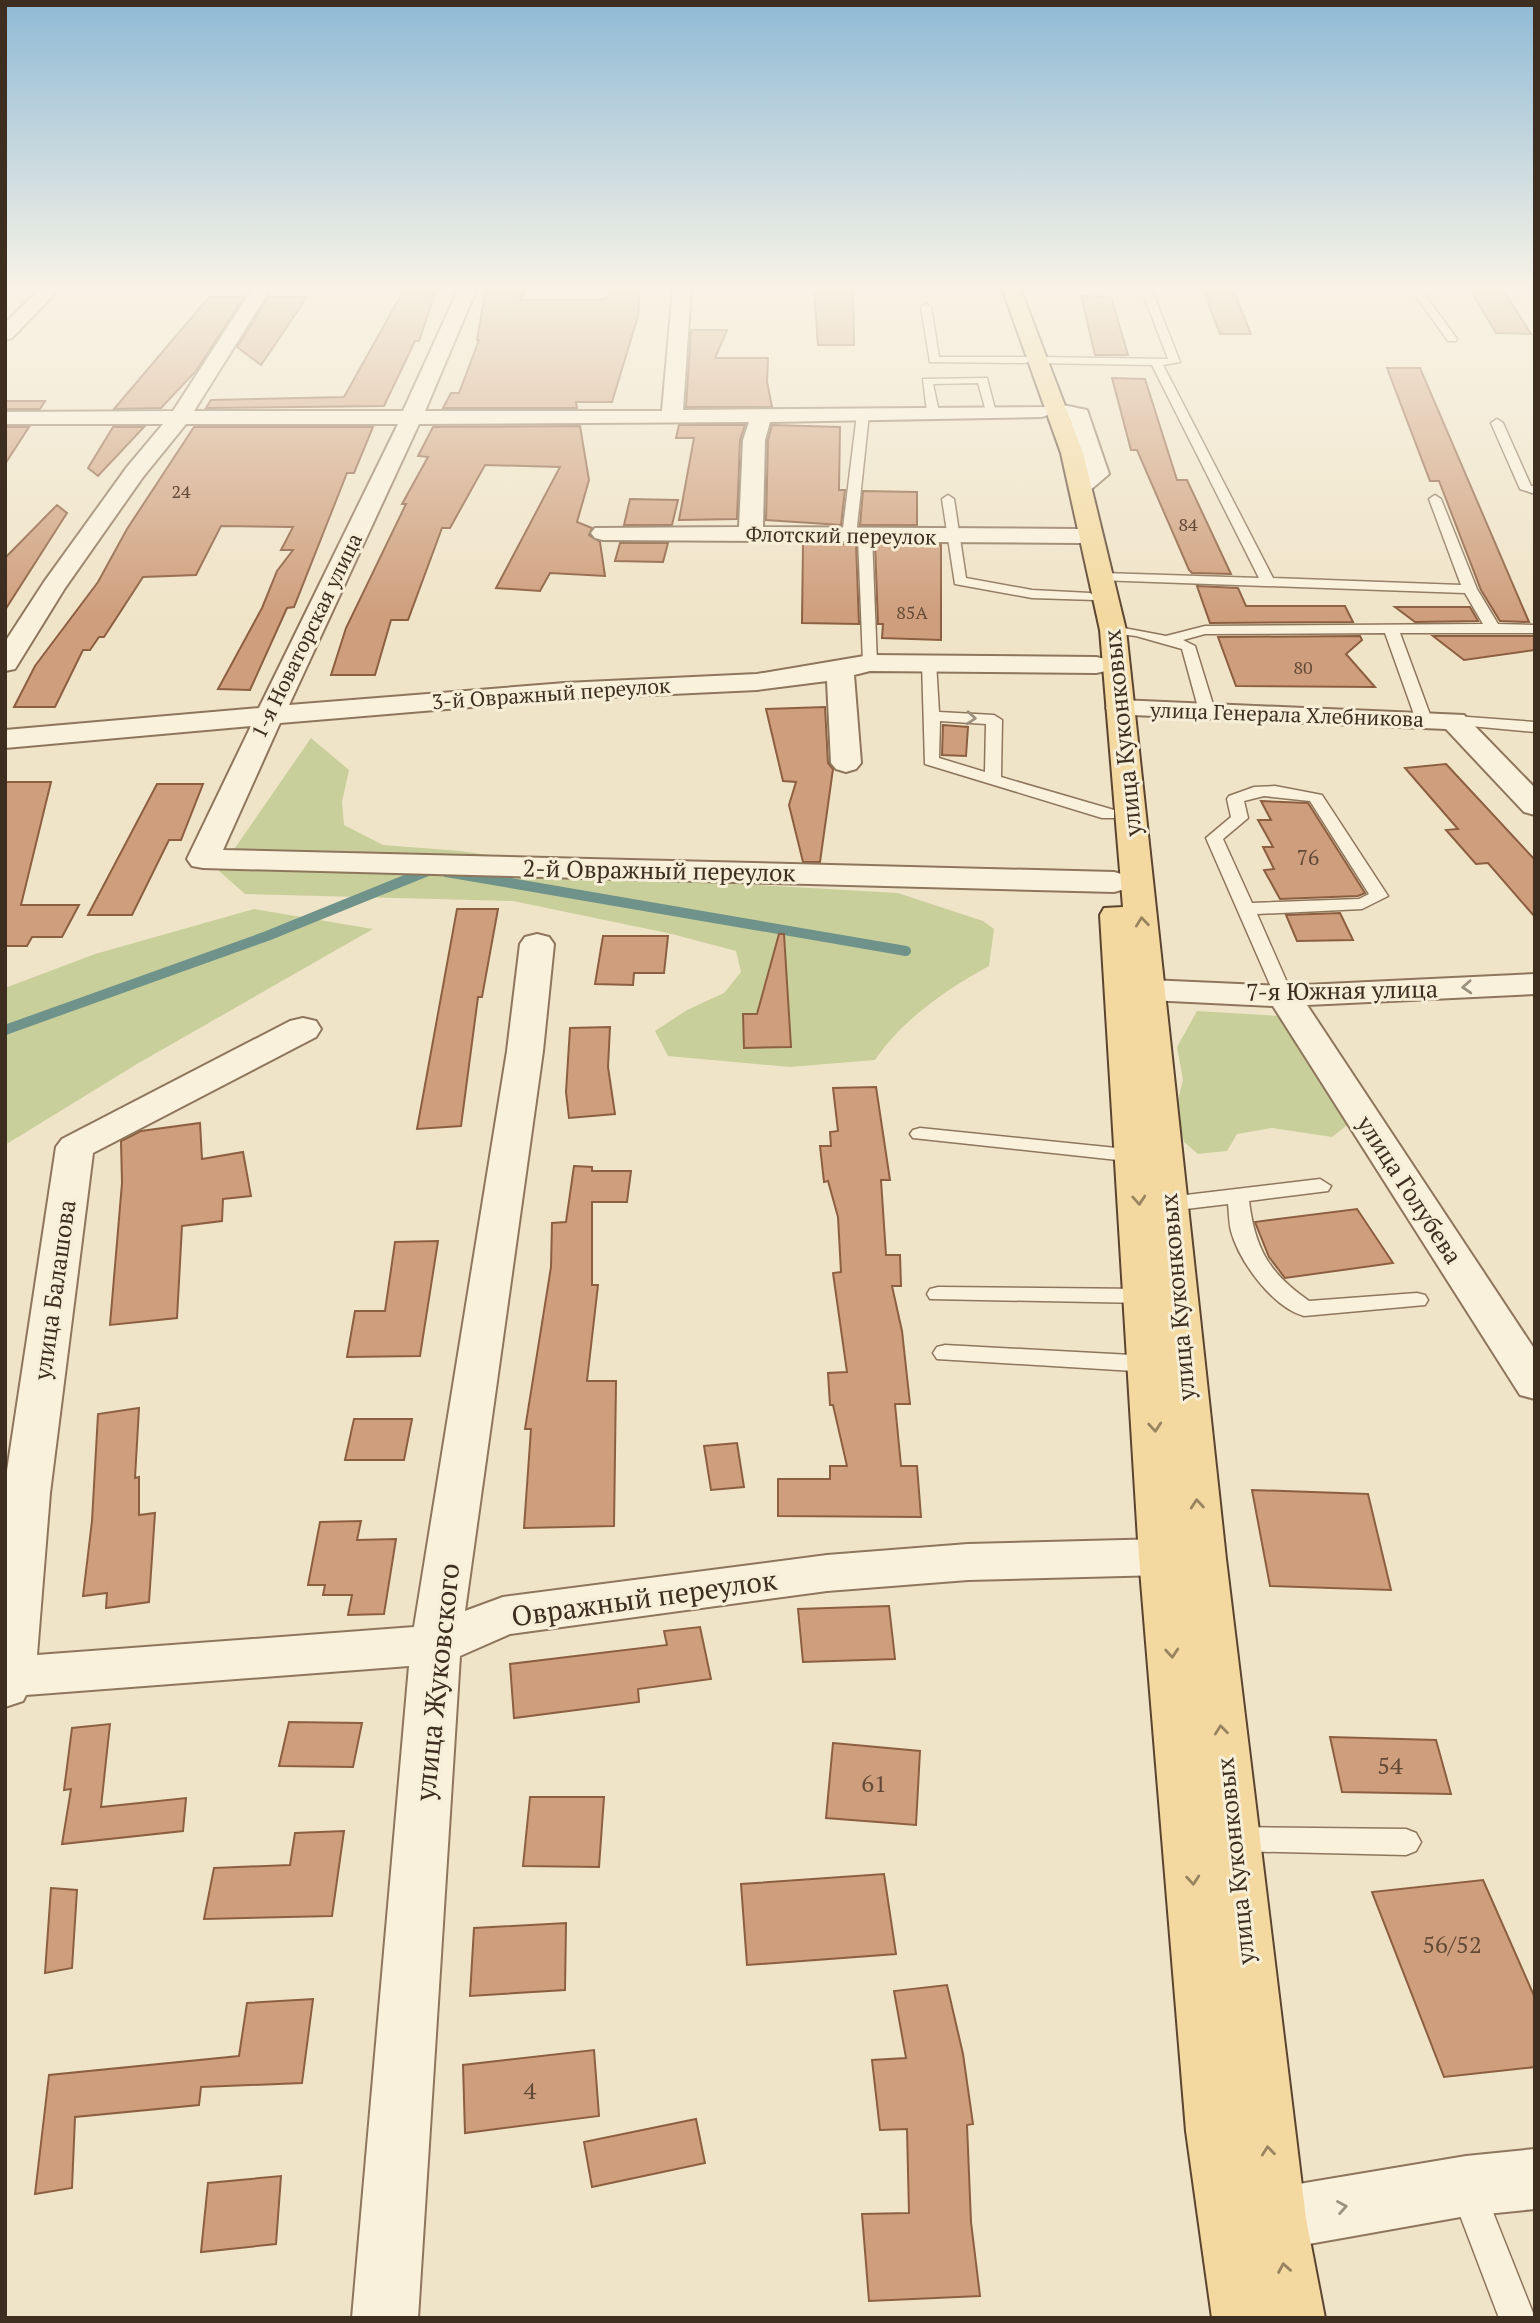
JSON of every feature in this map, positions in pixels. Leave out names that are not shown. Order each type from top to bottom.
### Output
[{"type":"main road","name":"улица Куконковых","points":[[1045,396],[1080,536],[1113,630],[1202,1559],[1275,2219],[1292,2318]]},
{"type":"main road","name":"улица Куконковых","points":[[1080,487],[1096,587],[1096,665],[1136,1156],[1163,1557],[1216,2131],[1245,2318]]},
{"type":"street","points":[[5,663],[53,587],[135,472],[179,419],[193,396]]},
{"type":"street","name":"1-я Новаторская улица","points":[[203,859],[267,716],[422,396]]},
{"type":"street","points":[[673,417],[674,396]]},
{"type":"street","points":[[5,418],[179,419],[414,415],[673,417],[1050,410],[1079,415],[1097,474],[1080,487]]},
{"type":"street","points":[[751,534],[754,440],[762,414]]},
{"type":"street","name":"Флотский переулок","points":[[603,533],[1080,536]]},
{"type":"street","name":"3-й Овражный переулок","points":[[5,739],[566,691],[771,680],[840,671],[870,663],[1096,665]]},
{"type":"street","points":[[840,671],[846,763]]},
{"type":"street","name":"улица Генерала Хлебникова","points":[[1120,708],[1454,721]]},
{"type":"street","points":[[1454,721],[1535,806]]},
{"type":"street","name":"2-й Овражный переулок","points":[[203,859],[1114,882]]},
{"type":"street","name":"улица Жуковского","points":[[385,2318],[436,1645],[525,1051],[537,944]]},
{"type":"street","name":"7-я Южная улица","points":[[1149,990],[1284,996],[1535,984]]},
{"type":"street","name":"улица Голубева","points":[[1284,996],[1535,1384]]},
{"type":"street","name":"улица Балашова","points":[[7,1680],[27,1493],[75,1147],[303,1029]]},
{"type":"street","name":"Овражный переулок","points":[[7,1680],[436,1645],[503,1616],[827,1573],[968,1562],[1163,1557]]},
{"type":"street","points":[[1275,2219],[1466,2186],[1535,2179]]},
{"type":"lane","points":[[930,396],[933,412]]},
{"type":"lane","points":[[988,396],[992,411]]},
{"type":"lane","points":[[1173,396],[1267,581]]},
{"type":"lane","points":[[863,414],[857,536],[870,663]]},
{"type":"lane","points":[[1497,423],[1526,489],[1535,490]]},
{"type":"lane","points":[[948,499],[960,581],[1032,594],[1096,587],[1267,581],[1470,589]]},
{"type":"lane","points":[[1435,499],[1470,589],[1493,628]]},
{"type":"lane","points":[[1391,629],[1424,720]]},
{"type":"lane","points":[[1170,639],[1205,630],[1535,629]]},
{"type":"lane","points":[[1113,630],[1170,639],[1188,646],[1207,711]]},
{"type":"lane","points":[[929,662],[931,761],[1108,814]]},
{"type":"lane","points":[[932,716],[994,720],[993,780]]},
{"type":"lane","points":[[1454,721],[1535,727]]},
{"type":"lane","points":[[1248,909],[1362,904],[1379,896],[1316,798],[1293,791],[1245,793],[1235,799],[1240,818],[1214,838],[1248,909],[1284,996]]},
{"type":"lane","points":[[920,1134],[1136,1156]]},
{"type":"lane","points":[[1169,1204],[1320,1186]]},
{"type":"lane","points":[[1238,1195],[1241,1232],[1271,1285],[1304,1309],[1417,1300]]},
{"type":"lane","points":[[939,1294],[1144,1296]]},
{"type":"lane","points":[[945,1353],[1150,1364]]},
{"type":"lane","points":[[1233,1839],[1406,1842]]},
{"type":"lane","points":[[1466,2186],[1517,2318]]},
{"type":"green space","points":[[311,738],[349,770],[342,802],[344,825],[383,845],[461,851],[652,879],[898,893],[983,921],[994,929],[989,966],[957,985],[912,1018],[875,1060],[790,1067],[668,1056],[655,1031],[687,1010],[724,993],[741,972],[736,951],[672,934],[513,901],[245,894],[219,871]]},
{"type":"green space","points":[[254,909],[373,929],[137,1064],[5,1145],[5,988],[95,954]]},
{"type":"green space","points":[[1197,1011],[1279,1016],[1289,1027],[1350,1123],[1332,1137],[1272,1128],[1237,1134],[1227,1151],[1198,1154],[1184,1142],[1176,1108],[1183,1080],[1177,1047]]},
{"type":"building","points":[[125,396],[172,396],[161,408],[114,409]]},
{"type":"building","points":[[389,396],[384,406],[206,408],[211,400]]},
{"type":"building","points":[[449,396],[614,396],[612,402],[576,402],[577,408],[443,408]]},
{"type":"building","points":[[687,396],[770,396],[772,407],[686,407]]},
{"type":"building","points":[[1117,396],[1151,396],[1177,480],[1187,480],[1231,574],[1192,573],[1189,570],[1137,450],[1131,450]]},
{"type":"building","points":[[1398,396],[1432,396],[1529,622],[1500,621],[1481,590],[1439,481],[1430,481]]},
{"type":"building","points":[[5,401],[45,401],[40,409],[5,409]]},
{"type":"building","points":[[679,425],[745,425],[740,440],[737,519],[679,520],[694,438],[676,438]]},
{"type":"building","points":[[772,425],[840,427],[839,490],[845,490],[841,525],[766,520],[768,440]]},
{"type":"building","points":[[580,426],[589,480],[577,522],[592,528],[589,535],[600,542],[605,576],[550,573],[540,591],[496,588],[560,467],[485,465],[450,528],[442,528],[408,620],[391,620],[375,675],[331,675],[346,628],[406,504],[402,504],[428,457],[418,456],[433,427]]},
{"type":"building","points":[[5,427],[29,427],[5,464]]},
{"type":"building","points":[[113,427],[144,427],[98,476],[88,468]]},
{"type":"building","points":[[194,427],[373,427],[354,473],[347,473],[294,607],[287,608],[250,690],[218,689],[262,608],[277,571],[293,550],[281,550],[293,527],[221,526],[196,575],[143,577],[104,637],[99,637],[90,650],[83,650],[55,707],[14,707],[35,666],[98,582],[127,529]]},
{"type":"building","points":[[863,491],[917,492],[917,525],[860,525]]},
{"type":"building","points":[[630,499],[678,500],[672,525],[624,525]]},
{"type":"building","points":[[57,505],[67,513],[5,610],[5,558]]},
{"type":"building","points":[[620,543],[668,543],[663,562],[615,561]]},
{"type":"building","points":[[803,544],[856,544],[859,624],[802,623]]},
{"type":"building","points":[[875,544],[941,545],[941,640],[882,638],[883,624],[878,624]]},
{"type":"building","points":[[1197,586],[1238,588],[1246,606],[1345,606],[1353,622],[1210,623]]},
{"type":"building","points":[[1395,607],[1470,607],[1478,621],[1415,622]]},
{"type":"building","points":[[1360,636],[1362,640],[1346,654],[1375,687],[1236,686],[1218,637]]},
{"type":"building","points":[[1433,636],[1535,636],[1535,650],[1464,660]]},
{"type":"building","points":[[825,707],[828,763],[833,769],[820,862],[803,862],[789,805],[796,782],[783,781],[766,709]]},
{"type":"building","points":[[943,725],[968,727],[966,756],[942,755]]},
{"type":"building","points":[[1446,764],[1535,860],[1535,917],[1488,863],[1476,864],[1446,830],[1458,829],[1405,768]]},
{"type":"building","points":[[5,782],[51,782],[21,905],[79,905],[62,937],[32,937],[27,946],[5,946]]},
{"type":"building","points":[[157,784],[203,784],[181,840],[169,840],[132,915],[88,915]]},
{"type":"building","points":[[1261,801],[1308,803],[1365,893],[1358,896],[1280,899],[1264,870],[1274,869],[1263,847],[1273,847],[1258,820],[1271,820]]},
{"type":"building","points":[[457,909],[498,909],[482,997],[478,997],[461,1126],[417,1129]]},
{"type":"building","points":[[1340,913],[1353,940],[1297,941],[1286,915]]},
{"type":"building","points":[[779,934],[784,934],[791,1047],[744,1048],[743,1014],[757,1014]]},
{"type":"building","points":[[603,936],[668,936],[664,973],[634,973],[633,985],[595,984]]},
{"type":"building","points":[[610,1027],[608,1067],[615,1114],[569,1118],[566,1092],[570,1028]]},
{"type":"building","points":[[876,1087],[890,1180],[881,1180],[886,1255],[900,1255],[901,1286],[892,1286],[902,1331],[910,1404],[895,1404],[901,1466],[917,1466],[921,1517],[778,1516],[778,1479],[830,1479],[830,1466],[847,1466],[833,1405],[830,1405],[828,1373],[847,1372],[833,1273],[841,1272],[838,1217],[828,1181],[824,1182],[820,1146],[831,1146],[830,1132],[838,1131],[833,1088]]},
{"type":"building","points":[[200,1123],[202,1159],[243,1152],[251,1196],[223,1199],[222,1221],[182,1226],[177,1318],[110,1325],[122,1183],[121,1141],[141,1131]]},
{"type":"building","points":[[574,1166],[592,1167],[592,1171],[631,1171],[627,1202],[592,1202],[592,1285],[598,1285],[587,1381],[616,1381],[614,1526],[524,1528],[531,1429],[525,1429],[551,1267],[552,1223],[566,1222]]},
{"type":"building","points":[[1357,1209],[1393,1263],[1285,1278],[1269,1257],[1255,1222]]},
{"type":"building","points":[[438,1241],[420,1356],[347,1357],[355,1311],[385,1311],[395,1242]]},
{"type":"building","points":[[139,1408],[135,1478],[139,1477],[139,1515],[155,1513],[149,1602],[106,1608],[107,1593],[83,1596],[92,1521],[98,1414]]},
{"type":"building","points":[[354,1419],[412,1419],[404,1460],[345,1460]]},
{"type":"building","points":[[737,1443],[744,1487],[711,1490],[704,1446]]},
{"type":"building","points":[[1252,1490],[1368,1494],[1391,1590],[1270,1586]]},
{"type":"building","points":[[361,1521],[357,1540],[396,1539],[384,1614],[348,1615],[352,1595],[323,1595],[325,1585],[308,1585],[320,1522]]},
{"type":"building","points":[[889,1606],[895,1659],[803,1662],[798,1609]]},
{"type":"building","points":[[700,1627],[711,1679],[638,1689],[639,1702],[514,1718],[510,1664],[667,1645],[664,1631]]},
{"type":"building","points":[[289,1722],[362,1723],[353,1767],[279,1766]]},
{"type":"building","points":[[110,1724],[101,1807],[186,1798],[183,1831],[62,1844],[71,1789],[64,1790],[72,1728]]},
{"type":"building","points":[[1330,1737],[1436,1740],[1451,1794],[1342,1792]]},
{"type":"building","points":[[833,1743],[920,1751],[916,1825],[826,1818]]},
{"type":"building","points":[[530,1797],[604,1797],[599,1867],[523,1866]]},
{"type":"building","points":[[344,1831],[332,1916],[204,1919],[214,1868],[290,1865],[295,1833]]},
{"type":"building","points":[[884,1874],[896,1954],[747,1965],[741,1884]]},
{"type":"building","points":[[1483,1880],[1535,1998],[1535,2067],[1444,2077],[1372,1892]]},
{"type":"building","points":[[51,1888],[77,1890],[72,1968],[45,1973]]},
{"type":"building","points":[[566,1923],[565,1990],[470,1996],[474,1928]]},
{"type":"building","points":[[947,1985],[963,2054],[973,2124],[967,2125],[971,2222],[980,2296],[869,2301],[862,2214],[909,2213],[907,2129],[880,2130],[872,2060],[906,2058],[894,1991]]},
{"type":"building","points":[[313,1999],[302,2083],[201,2087],[199,2105],[75,2117],[72,2188],[35,2194],[49,2075],[239,2056],[247,2003]]},
{"type":"building","points":[[594,2050],[599,2116],[465,2133],[463,2065]]},
{"type":"building","points":[[696,2119],[705,2163],[592,2187],[584,2142]]},
{"type":"building","points":[[281,2176],[276,2244],[201,2252],[208,2183]]},
{"type":"waterway","points":[[5,1030],[267,936],[430,870]]},
{"type":"waterway","points":[[446,872],[906,951]]}]
